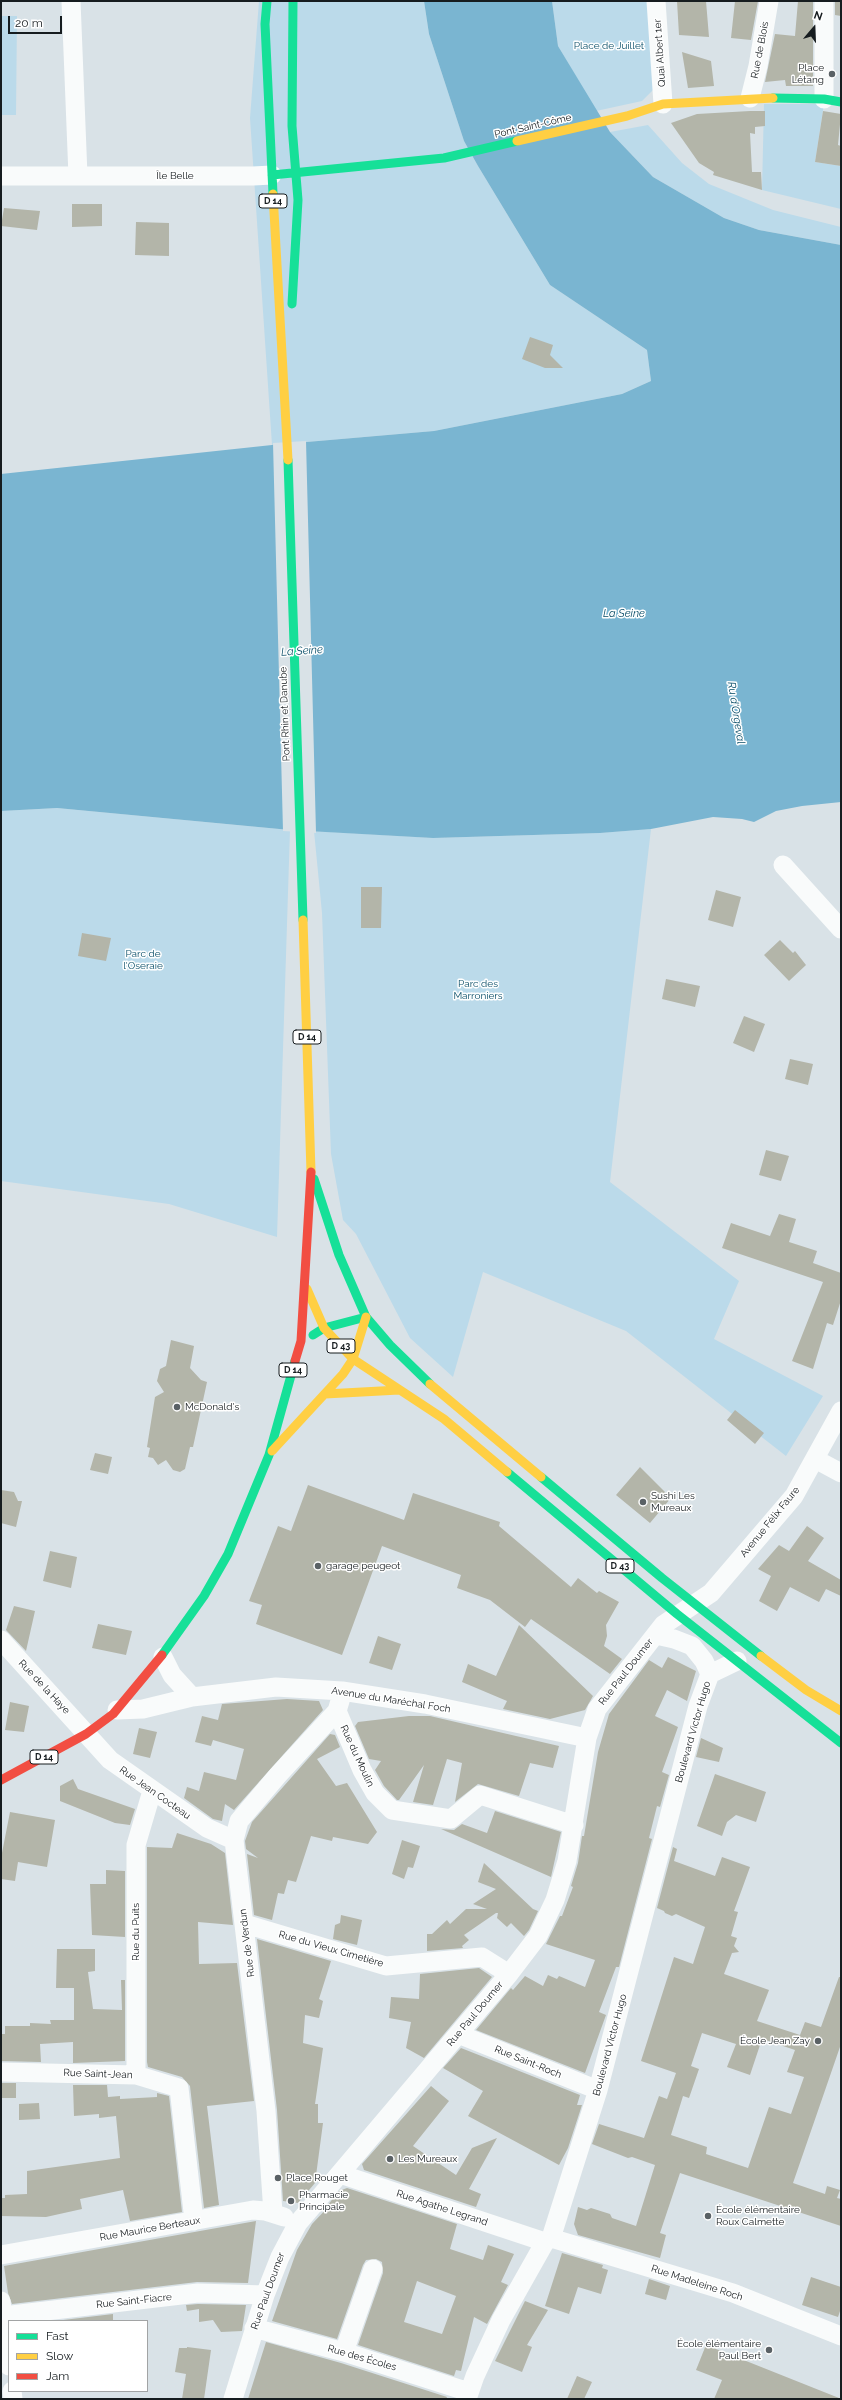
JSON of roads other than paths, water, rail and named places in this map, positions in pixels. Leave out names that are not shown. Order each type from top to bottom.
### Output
[{"type":"main road","name":"D 14","points":[[268,1],[265,24],[272,174],[286,401]]},
{"type":"main road","name":"D 14","points":[[291,315],[298,200],[292,126],[293,1]]},
{"type":"main road","name":"Pont Saint-Côme","points":[[272,174],[296,174],[444,158],[627,116],[663,104],[750,98],[833,101]]},
{"type":"main road","name":"D 14","points":[[286,401],[290,331]]},
{"type":"main road","name":"Pont Rhin et Danube","points":[[286,401],[311,1168]]},
{"type":"main road","name":"D 14","points":[[1,1780],[86,1734],[117,1710],[163,1656],[204,1596],[228,1554],[269,1455],[301,1341],[311,1168]]},
{"type":"main road","name":"D 14","points":[[269,1455],[343,1374],[353,1359],[366,1317],[339,1255],[311,1168]]},
{"type":"main road","name":"D 43","points":[[305,1284],[324,1328],[353,1359],[444,1419],[677,1614],[803,1715],[841,1743]]},
{"type":"main road","name":"D 43","points":[[366,1317],[390,1345],[434,1388],[694,1603],[800,1686],[841,1711]]},
{"type":"main road","points":[[301,1341],[324,1328],[366,1317]]},
{"type":"main road","points":[[325,1394],[399,1390]]},
{"type":"street","points":[[71,1],[78,176]]},
{"type":"street","name":"Quai Albert 1er","points":[[656,1],[663,104]]},
{"type":"street","name":"Rue de Blois","points":[[750,98],[758,66],[769,1]]},
{"type":"street","points":[[824,1],[833,101]]},
{"type":"street","name":"Île Belle","points":[[1,176],[272,174]]},
{"type":"street","points":[[783,865],[834,915],[841,929]]},
{"type":"street","name":"Avenue Félix Faure","points":[[677,1614],[711,1593],[794,1496],[841,1412]]},
{"type":"street","points":[[815,1459],[841,1473]]},
{"type":"street","name":"Rue Paul Doumer","points":[[233,2399],[265,2296],[280,2257],[298,2223],[509,1974],[538,1936],[555,1900],[567,1861],[574,1826],[587,1738],[597,1709],[666,1622],[677,1614]]},
{"type":"street","name":"Boulevard Victor Hugo","points":[[656,1634],[692,1646],[704,1661],[710,1674]]},
{"type":"street","name":"Rue de la Haye","points":[[1,1640],[86,1734]]},
{"type":"street","points":[[163,1656],[172,1675],[192,1697]]},
{"type":"street","name":"Boulevard Victor Hugo","points":[[468,2395],[501,2320],[548,2240],[598,2090],[698,1706],[710,1674],[737,1661]]},
{"type":"street","name":"Avenue du Maréchal Foch","points":[[117,1710],[143,1709],[192,1697],[276,1687],[342,1691],[425,1704],[587,1738]]},
{"type":"street","points":[[337,1711],[342,1691]]},
{"type":"street","name":"Rue du Moulin","points":[[337,1711],[365,1776],[375,1793],[392,1810],[451,1819],[480,1795],[574,1826]]},
{"type":"street","name":"Rue de Verdun","points":[[273,2213],[266,2111],[234,1840],[239,1821],[278,1775],[337,1711]]},
{"type":"street","name":"Rue Jean Cocteau","points":[[86,1734],[110,1760],[152,1792],[207,1828],[234,1840]]},
{"type":"street","name":"Rue du Puits","points":[[136,2075],[136,1845],[152,1792]]},
{"type":"street","name":"Rue du Vieux Cimetière","points":[[245,1924],[386,1966],[482,1957],[509,1974]]},
{"type":"street","name":"Rue Saint-Roch","points":[[458,2034],[598,2090]]},
{"type":"street","name":"Rue Saint-Jean","points":[[1,2072],[136,2075],[179,2088],[194,2221]]},
{"type":"street","name":"Rue Agathe Legrand","points":[[340,2174],[548,2240]]},
{"type":"street","name":"Rue Maurice Berteaux","points":[[1,2255],[253,2210],[273,2213],[298,2223]]},
{"type":"street","name":"Rue Madeleine Roch","points":[[548,2240],[733,2293],[841,2336]]},
{"type":"street","points":[[344,2352],[373,2269]]},
{"type":"street","name":"Rue Saint-Fiacre","points":[[2,2308],[198,2293],[265,2296]]},
{"type":"street","points":[[2,2308],[8,2358]]},
{"type":"street","name":"Rue des Écoles","points":[[254,2328],[344,2352],[468,2395]]},
{"type":"water","name":"La Seine","points":[[424,1],[552,1],[558,46],[610,132],[653,177],[724,218],[759,230],[841,245],[841,802],[802,806],[776,811],[754,822],[742,819],[713,817],[651,829],[600,833],[433,838],[290,830],[57,808],[1,811],[1,474],[272,445],[434,431],[622,394],[651,381],[647,350],[550,285],[478,166],[464,141],[429,34]]},
{"type":"place","name":"Place Létang","points":[[832,74]]},
{"type":"place","name":"McDonald's","points":[[177,1407]]},
{"type":"place","name":"Sushi Les Mureaux","points":[[643,1502]]},
{"type":"place","name":"garage peugeot","points":[[318,1566]]},
{"type":"place","name":"École Jean Zay","points":[[818,2041]]},
{"type":"place","name":"Les Mureaux","points":[[390,2159]]},
{"type":"place","name":"Place Rouget","points":[[278,2178]]},
{"type":"place","name":"Pharmacie Principale","points":[[291,2201]]},
{"type":"place","name":"École élémentaire Roux Calmette","points":[[708,2216]]},
{"type":"place","name":"École élémentaire Paul Bert","points":[[769,2350]]},
{"type":"park label","name":"Place de Juillet","points":[[609,46]]},
{"type":"park label","name":"Parc de l'Oseraie","points":[[143,960]]},
{"type":"park label","name":"Parc des Marroniers","points":[[478,990]]},
{"type":"water label","name":"Ru d'Orgeval","points":[[736,713]]}]
